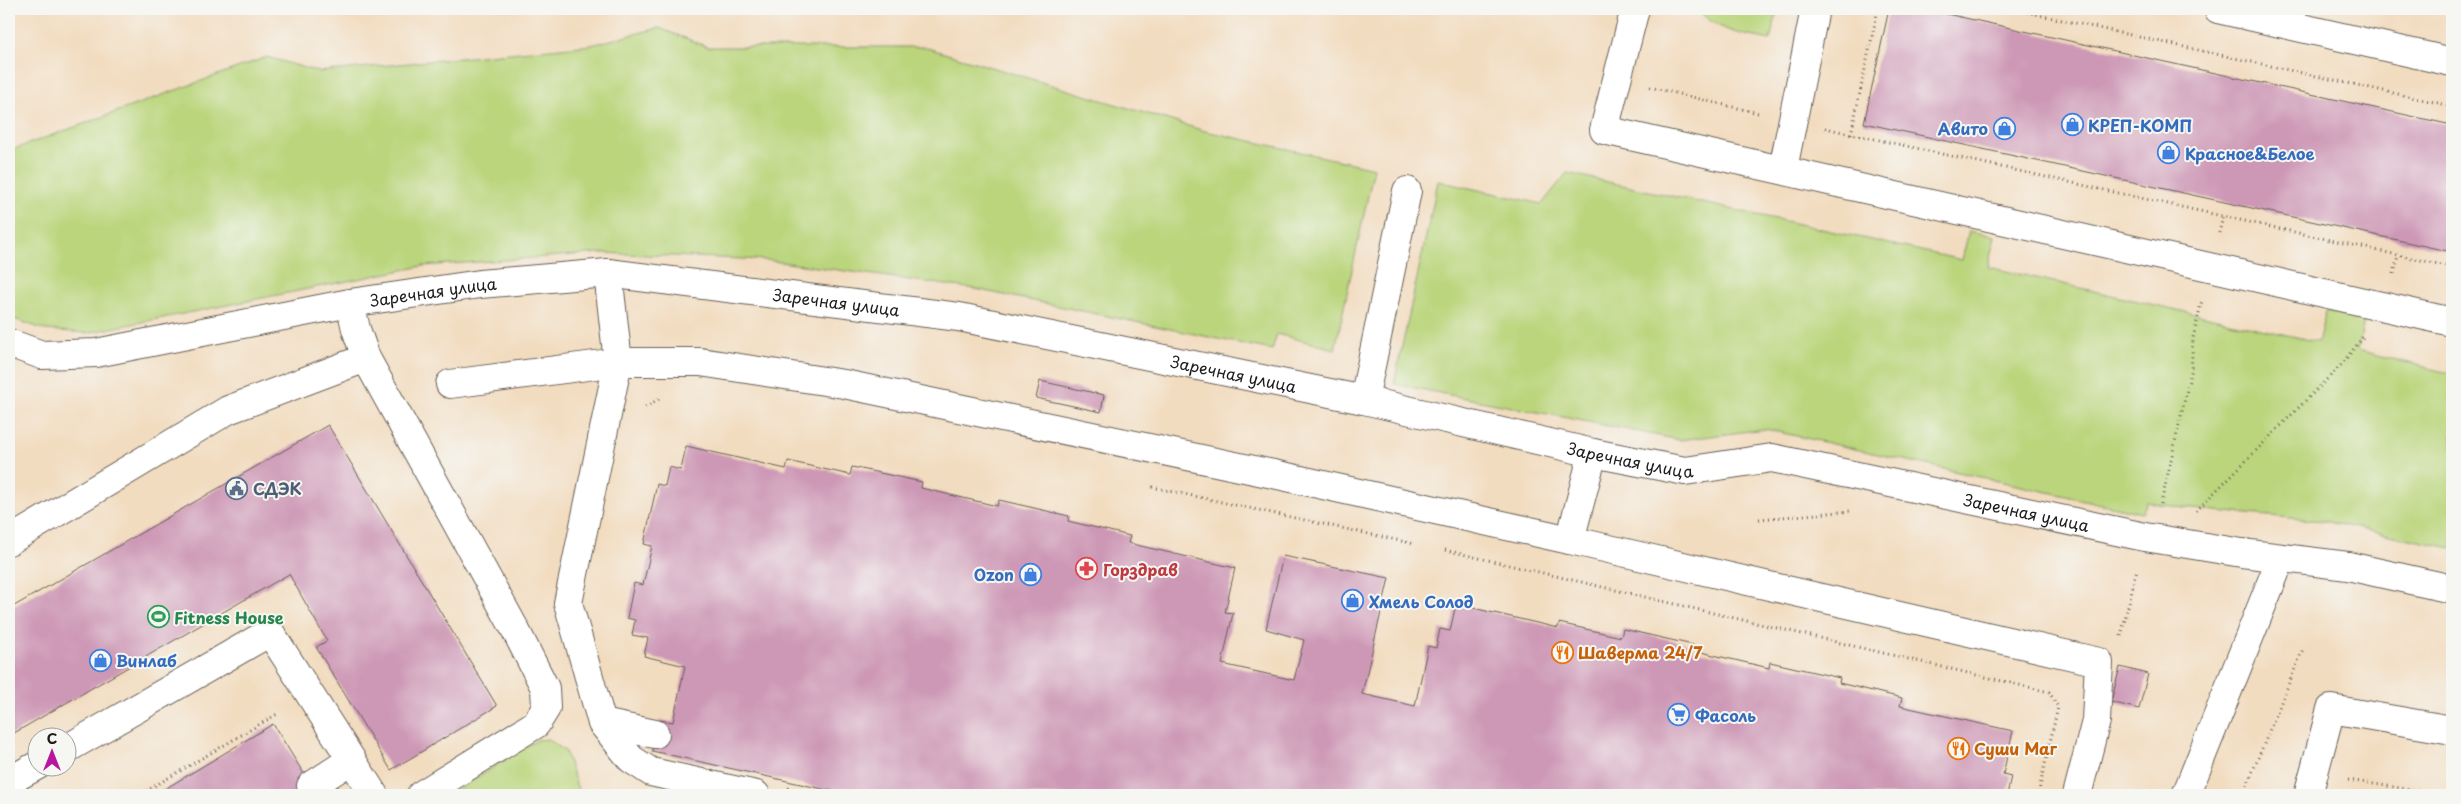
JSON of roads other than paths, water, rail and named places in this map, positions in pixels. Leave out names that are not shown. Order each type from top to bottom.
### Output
[{"type":"street","points":[[1635,9],[1604,130],[2452,322]]},
{"type":"street","points":[[1783,169],[1791,121],[1816,9]]},
{"type":"street","points":[[2218,9],[2452,62]]},
{"type":"street","points":[[1364,400],[1408,191]]},
{"type":"street","points":[[608,273],[618,362],[568,602],[602,723],[631,759],[651,772],[756,795]]},
{"type":"street","name":"Заречная улица","points":[[9,343],[42,355],[96,353],[350,303],[480,284],[608,273],[959,317],[1364,400],[1593,453],[1685,471],[1772,458],[2145,537],[2281,558],[2348,566],[2452,588]]},
{"type":"street","points":[[350,303],[356,329],[366,358],[515,629],[544,688],[546,708],[536,724],[421,795]]},
{"type":"street","points":[[9,361],[42,355]]},
{"type":"street","points":[[9,541],[228,410],[366,358]]},
{"type":"street","points":[[450,384],[618,362],[700,362],[844,384],[1278,475],[2099,662],[2096,721],[2077,795]]},
{"type":"street","points":[[1570,540],[1593,453]]},
{"type":"street","points":[[2186,795],[2281,558]]},
{"type":"street","points":[[78,742],[270,632],[374,795]]},
{"type":"street","points":[[2308,795],[2331,710],[2452,730]]},
{"type":"street","points":[[602,723],[655,734]]},
{"type":"street","points":[[311,786],[351,760]]},
{"type":"street","points":[[9,781],[28,771]]},
{"type":"place","name":"КРЕП-КОМП","points":[[2072,125]]},
{"type":"place","name":"Авито","points":[[2004,128]]},
{"type":"place","name":"Красное&Белое","points":[[2169,153]]},
{"type":"place","name":"СДЭК","points":[[237,488]]},
{"type":"place","name":"Горздрав","points":[[1087,569]]},
{"type":"place","name":"Ozon","points":[[1030,574]]},
{"type":"place","name":"Хмель Солод","points":[[1353,601]]},
{"type":"place","name":"Fitness House","points":[[158,617]]},
{"type":"place","name":"Шаверма 24/7","points":[[1562,652]]},
{"type":"place","name":"Винлаб","points":[[100,660]]},
{"type":"place","name":"Фасоль","points":[[1679,715]]},
{"type":"place","name":"Суши Маг","points":[[1958,748]]}]
